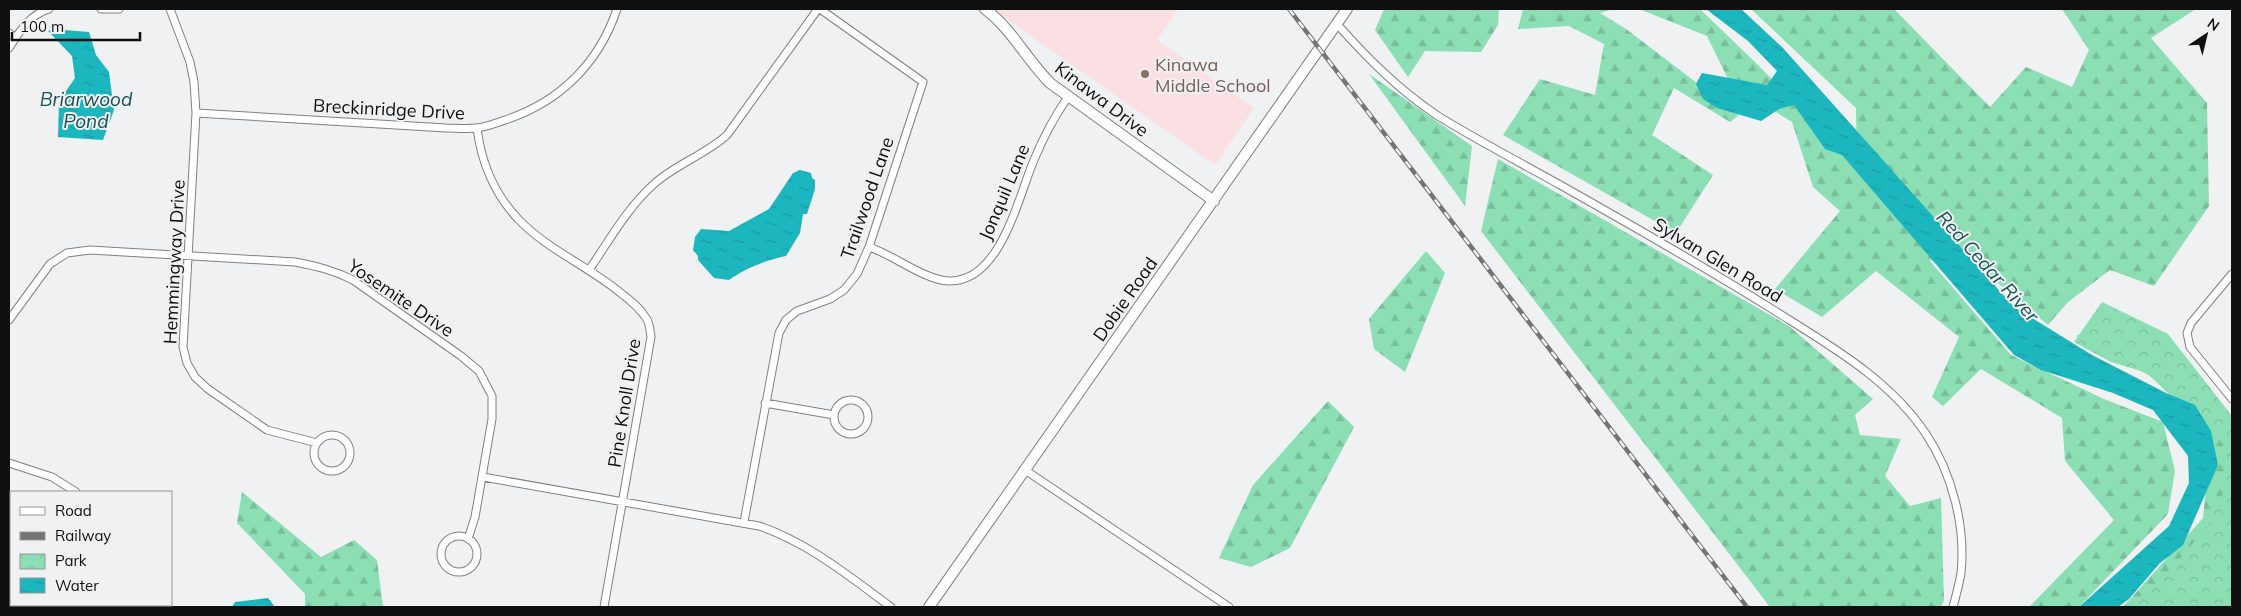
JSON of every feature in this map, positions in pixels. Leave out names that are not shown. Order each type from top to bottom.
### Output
[{"type":"street","points":[[9,48],[26,23],[38,12],[49,9]]},
{"type":"street","points":[[101,9],[119,9]]},
{"type":"street","name":"Hemmingway Drive","points":[[170,9],[190,62],[194,82],[196,113],[183,346],[187,363],[195,377],[208,390],[267,430],[317,443]]},
{"type":"street","name":"Breckinridge Drive","points":[[196,113],[446,128],[477,128],[520,114],[551,98],[566,87],[606,38],[617,9]]},
{"type":"street","points":[[589,270],[634,205],[653,184],[676,168],[715,146],[727,135],[819,9]]},
{"type":"street","name":"Trailwood Lane","points":[[744,522],[779,333],[786,320],[796,311],[830,299],[844,290],[857,274],[869,247],[923,82],[819,9]]},
{"type":"street","name":"Kinawa Drive","points":[[985,9],[1006,27],[1034,67],[1068,97],[1214,202]]},
{"type":"street","name":"Dobie Road","points":[[929,607],[1214,202],[1347,9]]},
{"type":"street","name":"Sylvan Glen Road","points":[[1336,24],[1394,84],[1438,116],[1691,259],[1800,327],[1883,385],[1905,406],[1926,434],[1942,461],[1953,495],[1960,529],[1961,573],[1953,607]]},
{"type":"street","points":[[9,33],[16,38]]},
{"type":"street","name":"Jonquil Lane","points":[[869,247],[935,278],[950,281],[964,278],[977,272],[998,249],[1046,133],[1068,97]]},
{"type":"street","name":"Pine Knoll Drive","points":[[477,128],[482,158],[502,199],[520,221],[638,307],[648,320],[651,337],[604,607]]},
{"type":"street","name":"Yosemite Drive","points":[[9,320],[50,264],[67,253],[90,250],[295,262],[324,267],[353,280],[462,356],[479,371],[492,396],[492,419],[483,477],[475,517],[468,539]]},
{"type":"street","points":[[2232,274],[2191,323],[2187,336],[2190,346],[2232,399]]},
{"type":"street","points":[[849,399],[855,399],[865,405],[868,410],[868,422],[862,431],[845,433],[836,426],[834,415],[839,404],[849,399]]},
{"type":"street","points":[[765,403],[834,415]]},
{"type":"street","points":[[332,434],[343,439],[350,449],[348,461],[339,470],[323,468],[318,465],[314,454],[317,443],[326,435],[332,434]]},
{"type":"street","points":[[9,463],[52,477],[74,491]]},
{"type":"street","points":[[1025,470],[1229,607]]},
{"type":"street","points":[[483,477],[744,522],[775,531],[816,554],[891,607]]},
{"type":"street","points":[[454,537],[468,539],[476,550],[474,564],[463,572],[449,569],[441,558],[443,545],[454,537]]},
{"type":"shaded area","name":"Kinawa Middle School","points":[[992,9],[1178,9],[1157,40],[1254,108],[1215,165]]},
{"type":"green space","points":[[1384,9],[1499,9],[1498,25],[1481,52],[1425,51],[1408,77],[1375,30]]},
{"type":"green space","points":[[1523,9],[1613,9],[1600,13],[1626,29],[1739,115],[1730,122],[1674,88],[1652,135],[1713,175],[1676,233],[1503,135],[1540,79],[1595,95],[1604,44],[1569,26],[1518,29]]},
{"type":"green space","points":[[1639,9],[1700,9],[1857,166],[1856,108],[1751,9],[1894,9],[1990,107],[2026,67],[2072,87],[2089,50],[2062,9],[2196,9],[2151,38],[2207,103],[2209,206],[2154,286],[2110,270],[2068,302],[2048,325],[1975,264],[1929,260],[2011,355],[2104,399],[2163,422],[2175,471],[2168,514],[2079,607],[2029,607],[2114,520],[2065,461],[2062,418],[1981,369],[1943,406],[1932,397],[1959,337],[1876,271],[1822,317],[1775,289],[1840,211],[1813,187],[1792,122],[1730,83],[1707,36]]},
{"type":"green space","points":[[1369,74],[1472,146],[1465,206]]},
{"type":"green space","points":[[1498,159],[1789,326],[1873,399],[1855,415],[1860,435],[1901,439],[1885,476],[1910,506],[1941,498],[1944,600],[1941,607],[1770,607],[1481,231]]},
{"type":"green space","points":[[1426,251],[1445,273],[1405,372],[1374,349],[1369,319]]},
{"type":"green space","points":[[2102,302],[2168,334],[2232,416],[2232,607],[2127,607],[2151,592],[2206,528],[2225,489],[2224,447],[2202,413],[2164,378],[2111,362],[2074,342]]},
{"type":"green space","points":[[2110,320],[2232,427],[2232,607],[2123,607],[2203,518],[2211,434],[2150,376],[2076,336]]},
{"type":"green space","points":[[1328,401],[1354,427],[1290,548],[1251,567],[1219,558],[1253,485]]},
{"type":"green space","points":[[242,492],[321,557],[354,540],[377,560],[383,607],[305,607],[305,594],[237,523]]},
{"type":"water","points":[[1706,9],[1741,9],[1782,47],[2014,307],[2092,355],[2166,393],[2195,405],[2211,431],[2218,465],[2183,545],[2159,564],[2129,599],[2118,607],[2079,607],[2169,526],[2189,483],[2188,456],[2153,410],[2113,393],[2041,370],[2014,355],[1842,155],[1825,149],[1794,105],[1779,109],[1761,121],[1717,108],[1703,99],[1696,84],[1702,73],[1767,85],[1777,71],[1748,41]]},
{"type":"water","name":"Briarwood Pond","points":[[63,25],[64,30],[89,32],[96,55],[109,72],[114,110],[103,140],[58,137],[59,101],[75,78],[72,56],[48,31]]},
{"type":"water","points":[[800,170],[811,173],[812,178],[815,180],[815,189],[807,214],[803,214],[800,233],[786,256],[756,265],[729,280],[714,278],[698,260],[698,256],[693,250],[695,237],[701,229],[729,231],[769,209],[793,173]]},
{"type":"water","points":[[268,598],[275,607],[232,607],[235,602]]},
{"type":"railway","points":[[1289,9],[1747,607]]},
{"type":"place","name":"Kinawa Middle School","points":[[1145,74]]},
{"type":"water label","name":"Red Cedar River","points":[[1988,266]]}]
